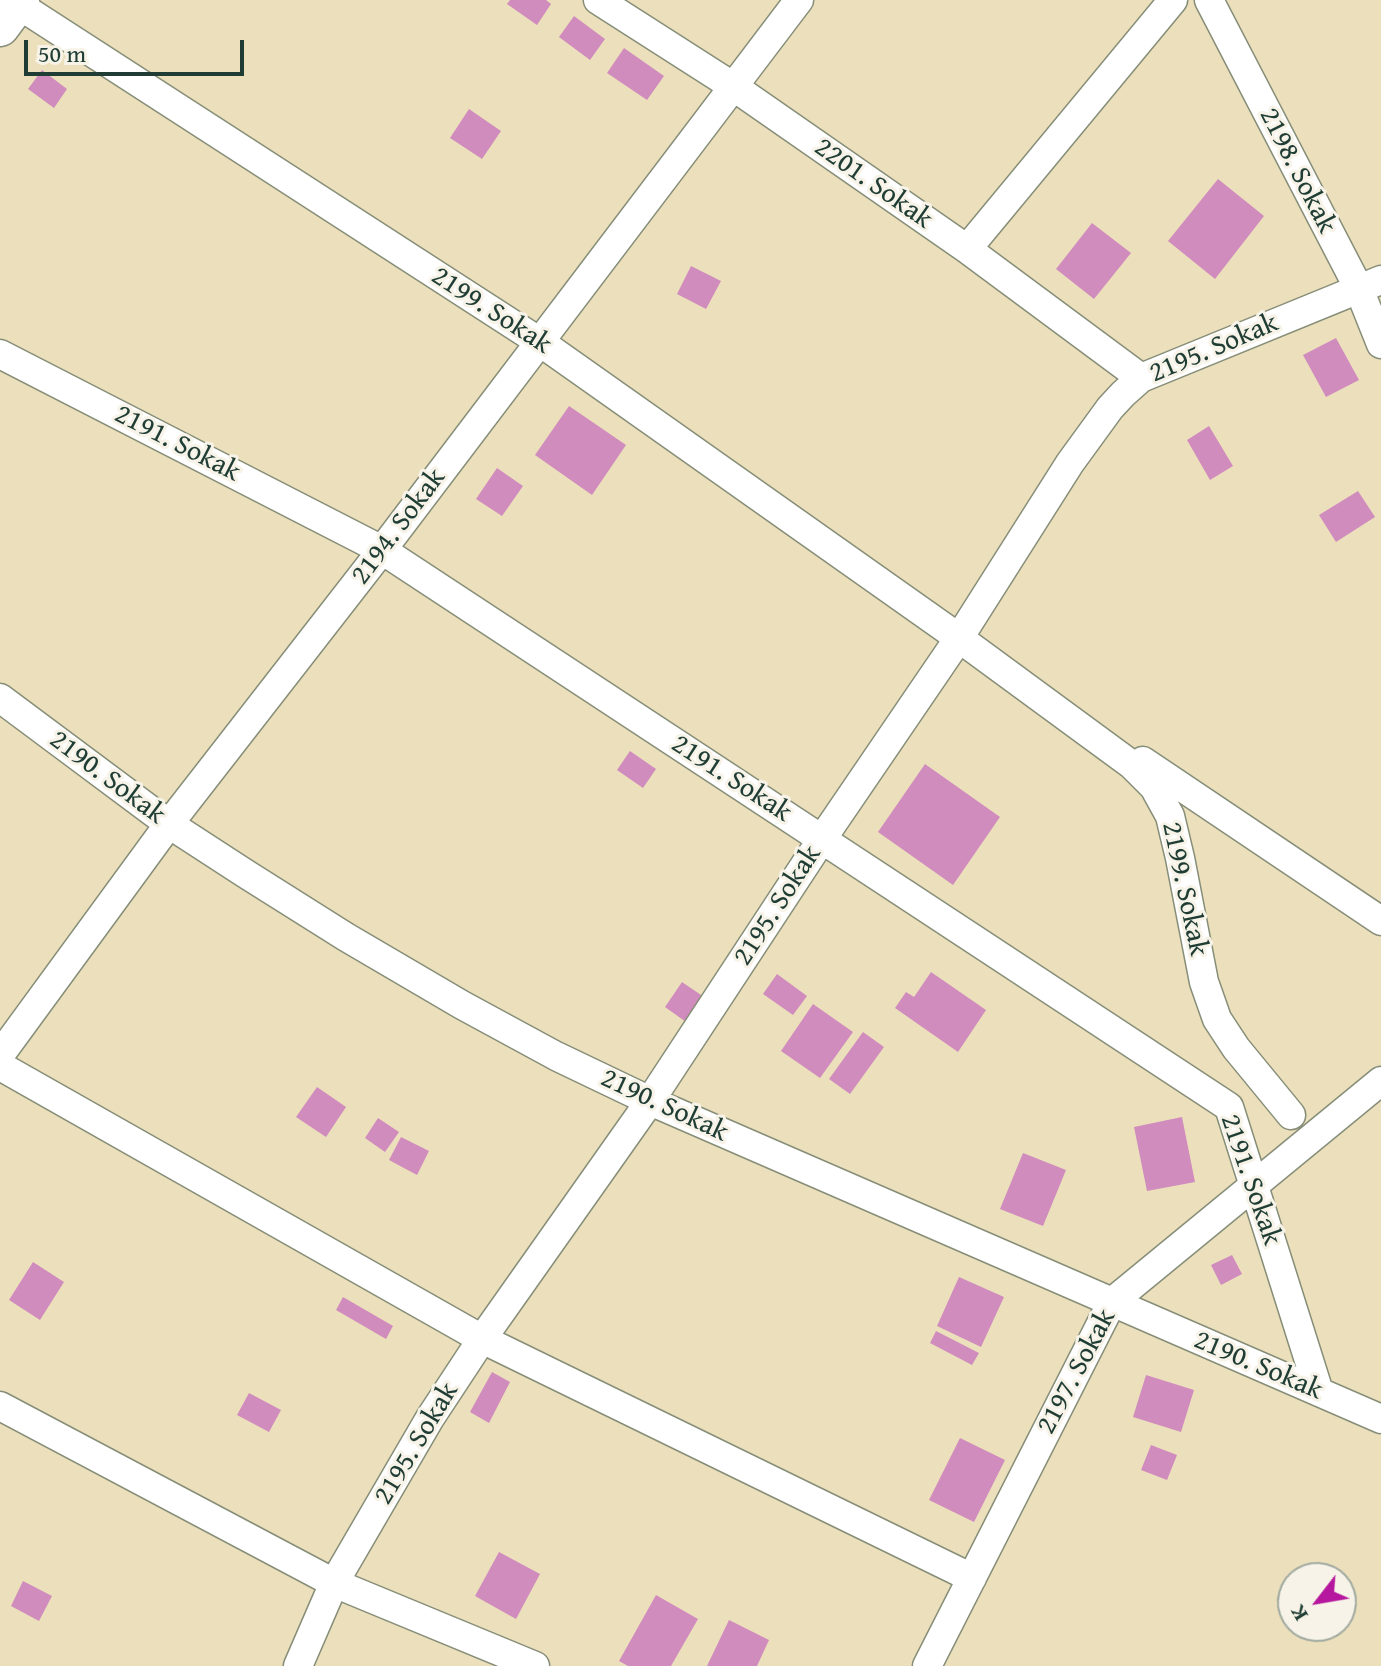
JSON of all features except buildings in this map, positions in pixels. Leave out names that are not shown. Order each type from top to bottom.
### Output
[{"type":"street","name":"2201. Sokak","points":[[598,0],[734,87],[967,249],[1141,378]]},
{"type":"street","name":"2194. Sokak","points":[[0,1055],[169,824],[382,550],[799,0]]},
{"type":"street","points":[[967,249],[1173,0]]},
{"type":"street","name":"2198. Sokak","points":[[1209,0],[1370,285],[1381,344]]},
{"type":"street","name":"2199. Sokak","points":[[12,8],[540,342],[959,638],[1132,765],[1154,787],[1170,816],[1204,982],[1217,1019],[1236,1048],[1291,1115]]},
{"type":"street","name":"2195. Sokak","points":[[298,1666],[334,1583],[430,1418],[650,1101],[959,638],[1070,463],[1110,408],[1141,378],[1370,285]]},
{"type":"street","name":"2191. Sokak","points":[[0,354],[382,550],[1229,1107],[1319,1392]]},
{"type":"street","name":"2199. Sokak","points":[[959,638],[1381,921]]},
{"type":"street","name":"2190. Sokak","points":[[0,698],[169,824],[346,937],[556,1056],[650,1101],[1381,1419]]},
{"type":"street","points":[[0,1066],[482,1339],[972,1578]]},
{"type":"street","name":"2197. Sokak","points":[[927,1666],[1112,1302],[1381,1081]]},
{"type":"street","points":[[0,1406],[334,1583],[535,1666]]}]
